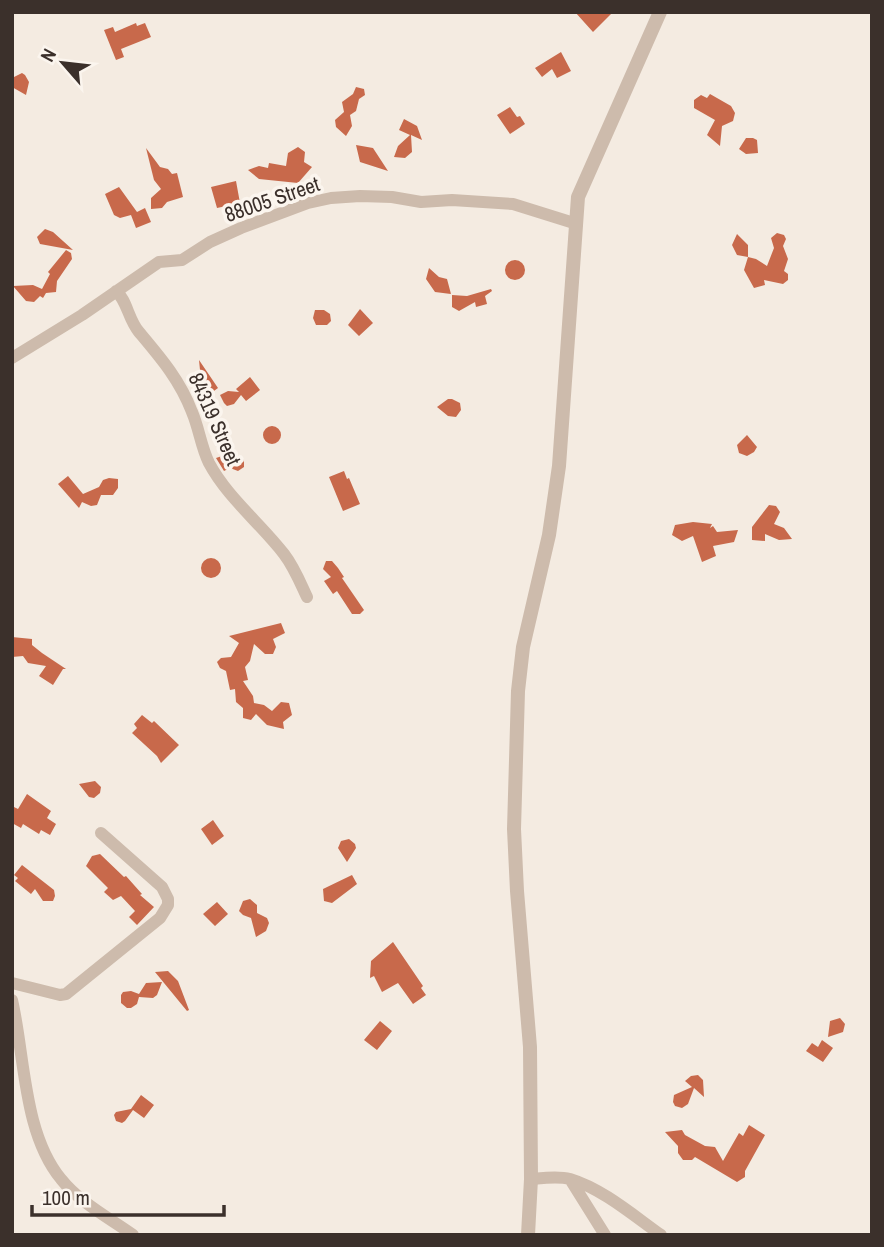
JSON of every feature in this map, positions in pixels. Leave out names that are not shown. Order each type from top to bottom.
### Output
[{"type":"street","points":[[528,1235],[531,1179],[530,1047],[514,829],[518,691],[523,646],[545,554],[556,489],[564,411],[578,197],[660,12]]},
{"type":"street","name":"88005 Street","points":[[12,358],[159,262],[182,260],[210,242],[240,228],[308,203],[331,198],[392,197],[421,202],[452,200],[513,204],[577,224]]},
{"type":"street","name":"84319 Street","points":[[116,291],[123,297],[128,317],[136,329],[174,375],[191,409],[208,462],[234,497],[284,554],[307,597]]},
{"type":"street","points":[[12,983],[60,995],[66,994],[160,918],[165,911],[168,899],[162,887],[101,833]]},
{"type":"street","points":[[12,1000],[33,1117],[51,1165],[74,1192],[133,1235]]},
{"type":"street","points":[[531,1179],[570,1179],[608,1198],[662,1235]]},
{"type":"street","points":[[570,1179],[605,1235]]},
{"type":"building","points":[[575,12],[613,12],[593,32]]},
{"type":"building","points":[[136,23],[137,26],[145,23],[151,37],[121,49],[124,57],[116,60],[104,30],[113,27],[115,32]]},
{"type":"building","points":[[561,52],[571,71],[557,78],[552,69],[542,77],[535,68]]},
{"type":"building","points":[[22,73],[29,82],[26,95],[12,87],[12,78]]},
{"type":"building","points":[[356,87],[364,89],[365,95],[359,99],[356,111],[350,115],[352,126],[346,136],[336,127],[335,120],[344,112],[342,102],[353,94]]},
{"type":"building","points":[[710,94],[731,106],[735,113],[733,121],[722,126],[720,146],[707,135],[715,120],[694,108],[694,100],[701,95],[707,98]]},
{"type":"building","points":[[510,107],[525,124],[510,134],[497,115]]},
{"type":"building","points":[[404,119],[417,126],[422,140],[411,135],[412,152],[405,158],[394,157],[398,146],[410,135],[399,130]]},
{"type":"building","points":[[746,138],[757,140],[758,153],[746,154],[739,149]]},
{"type":"building","points":[[356,145],[373,148],[388,171],[360,162]]},
{"type":"building","points":[[298,147],[305,152],[304,162],[312,167],[298,183],[259,179],[248,170],[259,166],[268,168],[269,163],[286,166],[288,153]]},
{"type":"building","points":[[146,148],[160,167],[168,169],[172,174],[177,173],[183,197],[167,202],[162,208],[151,209],[151,198],[161,189],[154,180]]},
{"type":"building","points":[[236,181],[240,203],[217,208],[211,187]]},
{"type":"building","points":[[119,187],[137,212],[145,208],[151,222],[136,228],[131,215],[120,218],[114,215],[105,194]]},
{"type":"building","points":[[45,229],[53,232],[73,250],[40,244],[37,237]]},
{"type":"building","points":[[777,233],[784,235],[786,239],[783,246],[788,259],[784,271],[788,274],[788,280],[783,284],[764,280],[765,285],[754,288],[744,270],[748,257],[767,266],[774,248],[771,238]]},
{"type":"building","points":[[737,234],[748,245],[748,257],[737,255],[732,245]]},
{"type":"building","points":[[66,250],[71,253],[72,259],[57,281],[56,292],[46,293],[43,298],[40,296],[34,302],[26,301],[13,286],[33,285],[42,289],[50,274],[48,272]]},
{"type":"building","points":[[515,260],[522,263],[525,270],[522,277],[515,280],[508,277],[505,270],[508,263]]},
{"type":"building","points":[[429,268],[439,277],[447,279],[451,294],[435,292],[426,279]]},
{"type":"building","points":[[491,289],[485,296],[487,304],[476,307],[475,302],[459,311],[452,307],[452,295],[467,296]]},
{"type":"building","points":[[360,309],[373,323],[359,336],[348,325]]},
{"type":"building","points":[[315,310],[324,310],[330,314],[331,321],[327,325],[316,325],[313,318]]},
{"type":"building","points":[[199,360],[218,388],[203,399],[193,385],[201,380]]},
{"type":"building","points":[[250,377],[260,390],[246,401],[241,395],[234,404],[227,406],[220,395],[228,391],[239,392],[236,389]]},
{"type":"building","points":[[448,399],[460,403],[461,410],[456,417],[448,416],[437,407]]},
{"type":"building","points":[[272,426],[280,431],[281,435],[276,443],[272,444],[264,439],[263,435],[268,427]]},
{"type":"building","points":[[747,435],[757,447],[747,456],[739,453],[737,445]]},
{"type":"building","points":[[234,452],[244,460],[244,467],[238,471],[230,468],[224,471],[216,458]]},
{"type":"building","points":[[344,471],[360,504],[343,511],[329,477]]},
{"type":"building","points":[[68,476],[83,494],[99,487],[103,480],[109,478],[118,479],[118,488],[113,495],[101,495],[97,505],[91,506],[82,502],[79,508],[58,484]]},
{"type":"building","points":[[769,505],[776,506],[780,512],[774,524],[784,528],[792,539],[779,540],[765,534],[765,541],[752,540],[752,527]]},
{"type":"building","points":[[693,522],[712,524],[710,528],[713,526],[717,532],[738,530],[734,542],[713,546],[716,556],[702,562],[693,536],[682,541],[672,535],[675,525]]},
{"type":"building","points":[[211,558],[218,561],[221,568],[218,575],[211,578],[204,575],[201,568],[204,561]]},
{"type":"building","points":[[326,561],[332,561],[344,577],[342,578],[364,610],[360,614],[352,614],[337,591],[333,594],[324,581],[331,577],[323,569]]},
{"type":"building","points":[[281,623],[285,633],[273,639],[276,647],[273,654],[265,654],[254,644],[250,661],[245,667],[248,680],[243,681],[253,696],[254,703],[264,705],[272,711],[281,702],[289,703],[292,715],[283,722],[284,729],[267,725],[256,714],[251,720],[243,718],[243,708],[236,702],[235,689],[230,690],[226,671],[220,668],[217,662],[221,658],[231,657],[239,643],[229,636]]},
{"type":"building","points":[[12,637],[32,639],[32,645],[66,669],[63,669],[53,685],[39,676],[46,666],[28,663],[23,656],[12,657]]},
{"type":"building","points":[[142,715],[152,723],[154,721],[179,745],[161,763],[132,733],[137,728],[134,724]]},
{"type":"building","points":[[95,781],[101,787],[100,793],[94,798],[89,797],[79,784]]},
{"type":"building","points":[[27,794],[51,811],[47,818],[56,824],[50,835],[41,830],[39,834],[23,824],[21,828],[12,823],[12,806],[18,809]]},
{"type":"building","points":[[213,820],[224,836],[212,845],[201,829]]},
{"type":"building","points":[[349,839],[356,848],[347,862],[338,848],[341,841]]},
{"type":"building","points":[[100,854],[126,876],[142,894],[140,895],[154,907],[137,925],[129,917],[135,911],[121,896],[113,900],[104,892],[108,888],[86,866],[92,856]]},
{"type":"building","points":[[22,865],[54,890],[53,901],[43,901],[35,889],[31,894],[15,881],[18,878],[14,875]]},
{"type":"building","points":[[352,875],[357,884],[332,903],[324,901],[323,889]]},
{"type":"building","points":[[250,899],[257,905],[257,913],[267,918],[269,923],[266,931],[256,937],[251,918],[239,911],[243,901]]},
{"type":"building","points":[[217,902],[228,914],[215,926],[203,914]]},
{"type":"building","points":[[393,942],[423,986],[421,988],[426,995],[413,1004],[398,983],[382,992],[374,976],[370,978],[371,961]]},
{"type":"building","points":[[168,971],[178,981],[189,1010],[187,1011],[155,972]]},
{"type":"building","points":[[162,982],[153,998],[139,997],[137,1004],[131,1008],[121,1003],[123,992],[139,994],[146,983]]},
{"type":"building","points":[[840,1018],[845,1024],[843,1032],[828,1037],[830,1021]]},
{"type":"building","points":[[380,1021],[392,1031],[377,1050],[364,1040]]},
{"type":"building","points":[[822,1040],[833,1048],[823,1062],[806,1051],[812,1043],[818,1047]]},
{"type":"building","points":[[698,1075],[703,1080],[704,1097],[694,1088],[688,1104],[682,1108],[675,1106],[674,1095],[692,1087],[685,1081]]},
{"type":"building","points":[[141,1095],[154,1105],[144,1118],[133,1110],[122,1123],[116,1121],[116,1112],[131,1109]]},
{"type":"building","points":[[749,1125],[765,1135],[745,1171],[745,1177],[737,1182],[695,1157],[692,1160],[683,1160],[678,1153],[678,1146],[665,1132],[682,1130],[685,1135],[705,1146],[715,1147],[723,1161],[739,1133],[743,1136]]}]
